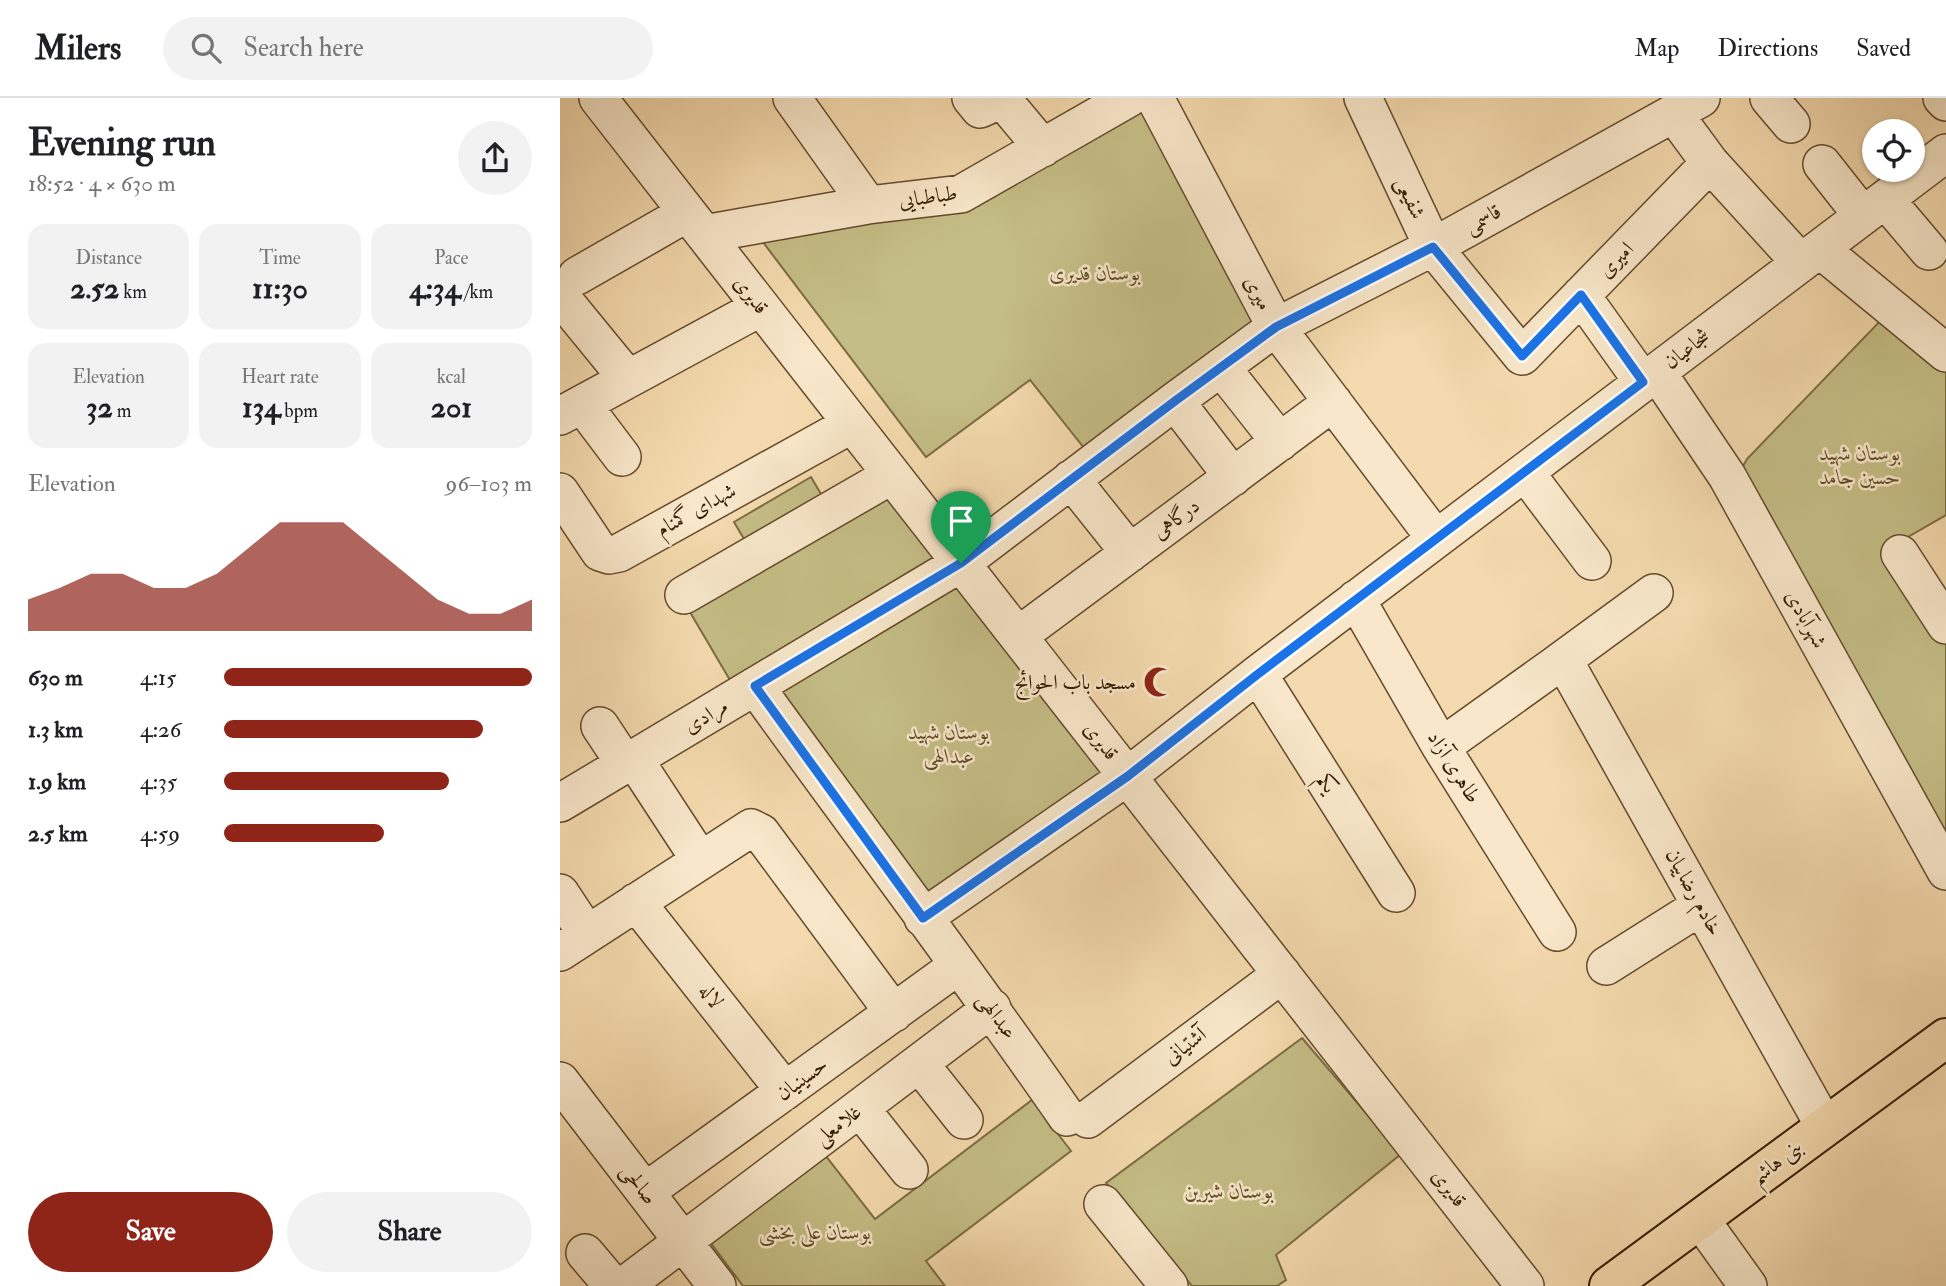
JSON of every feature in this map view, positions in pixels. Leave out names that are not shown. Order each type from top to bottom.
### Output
[{"type":"main road","name":"بنی هاشم","points":[[1608,1286],[1946,1038]]},
{"type":"street","name":"قدیری","points":[[598,98],[1525,1286]]},
{"type":"street","points":[[792,98],[868,205]]},
{"type":"street","points":[[971,98],[980,109],[1002,99],[1043,148]]},
{"type":"street","name":"طباطبایی","points":[[569,286],[696,224],[961,194],[1129,98]]},
{"type":"street","name":"میری","points":[[1155,98],[1276,327],[1436,539]]},
{"type":"street","name":"شفیعی","points":[[1363,98],[1433,247],[1522,356]]},
{"type":"street","points":[[1942,98],[1946,102]]},
{"type":"street","points":[[1688,106],[1710,163],[1810,256],[1946,353]]},
{"type":"street","name":"قاسمی","points":[[961,563],[1276,327],[1433,247],[1688,106]]},
{"type":"street","name":"شجاعیان","points":[[1128,776],[1356,599],[1946,153]]},
{"type":"street","name":"امیری","points":[[1522,356],[1710,163]]},
{"type":"street","points":[[1822,164],[1929,250]]},
{"type":"street","points":[[569,286],[628,379]]},
{"type":"street","name":"شهرآبادی","points":[[1581,295],[1650,377],[1727,476],[1946,871]]},
{"type":"street","points":[[622,457],[569,404],[628,379],[761,307]]},
{"type":"street","points":[[1221,367],[1280,442]]},
{"type":"street","points":[[1175,401],[1233,477]]},
{"type":"street","name":"درگاهی","points":[[1018,636],[1333,402]]},
{"type":"street","name":"شهدای گمنام","points":[[560,492],[600,552],[609,555],[619,553],[852,424]]},
{"type":"street","points":[[1525,472],[1592,561]]},
{"type":"street","points":[[684,595],[892,475]]},
{"type":"street","points":[[1072,479],[1130,553]]},
{"type":"street","points":[[1900,554],[1946,625]]},
{"type":"street","name":"مرادی","points":[[560,803],[961,563]]},
{"type":"street","points":[[1441,747],[1654,593]]},
{"type":"street","name":"طاهری آزاد","points":[[1356,599],[1441,747],[1558,932]]},
{"type":"street","name":"خادم رضاییان","points":[[1557,664],[1568,668],[1825,1127]]},
{"type":"street","name":"یکم","points":[[1258,674],[1396,893]]},
{"type":"street","name":"عبدالهی","points":[[755,686],[923,918],[1078,1118]]},
{"type":"street","points":[[600,726],[700,860]]},
{"type":"street","points":[[923,918],[1128,776]]},
{"type":"street","points":[[560,893],[574,943],[751,828],[761,833],[894,1013]]},
{"type":"street","name":"لاله","points":[[636,902],[785,1091]]},
{"type":"street","points":[[1606,966],[1701,905]]},
{"type":"street","name":"حسینیان","points":[[645,1192],[960,965]]},
{"type":"street","name":"آشتیانی","points":[[1078,1118],[1282,974]]},
{"type":"street","name":"غلامعلی","points":[[624,1286],[992,1008]]},
{"type":"street","points":[[919,1063],[964,1120]]},
{"type":"street","name":"صالحی","points":[[560,1081],[718,1286]]},
{"type":"street","points":[[860,1108],[909,1170]]},
{"type":"street","points":[[1103,1204],[1169,1286]]},
{"type":"street","points":[[1700,1219],[1748,1286]]},
{"type":"street","points":[[585,1253],[613,1286]]},
{"type":"green space","name":"بوستان قدیری","points":[[1129,108],[1152,112],[1265,327],[1088,453],[1030,380],[926,457],[756,233],[968,201]]},
{"type":"green space","name":"بوستان شهید حسین جامد","points":[[1884,317],[1946,367],[1946,515],[1887,549],[1946,642],[1946,845],[1739,473],[1747,459]]},
{"type":"green space","points":[[811,477],[828,506],[751,551],[734,522]]},
{"type":"green space","points":[[889,487],[947,561],[734,687],[687,607]]},
{"type":"green space","name":"بوستان شهید عبدالهی","points":[[961,571],[1117,772],[925,908],[767,688]]},
{"type":"green space","name":"بوستان شیرین","points":[[1302,1038],[1401,1154],[1276,1255],[1286,1280],[1277,1286],[1192,1286],[1106,1183]]},
{"type":"green space","name":"بوستان علی بخشی","points":[[1032,1100],[1071,1151],[926,1261],[945,1286],[743,1286],[710,1242],[825,1155],[875,1219]]},
{"type":"place","name":"مسجد باب الحوائج","points":[[1159,682]]},
{"type":"route","points":[[1433,247],[1522,356],[1581,295],[1643,382],[1128,776],[923,918],[755,686],[961,563],[1276,327],[1433,247]]}]
